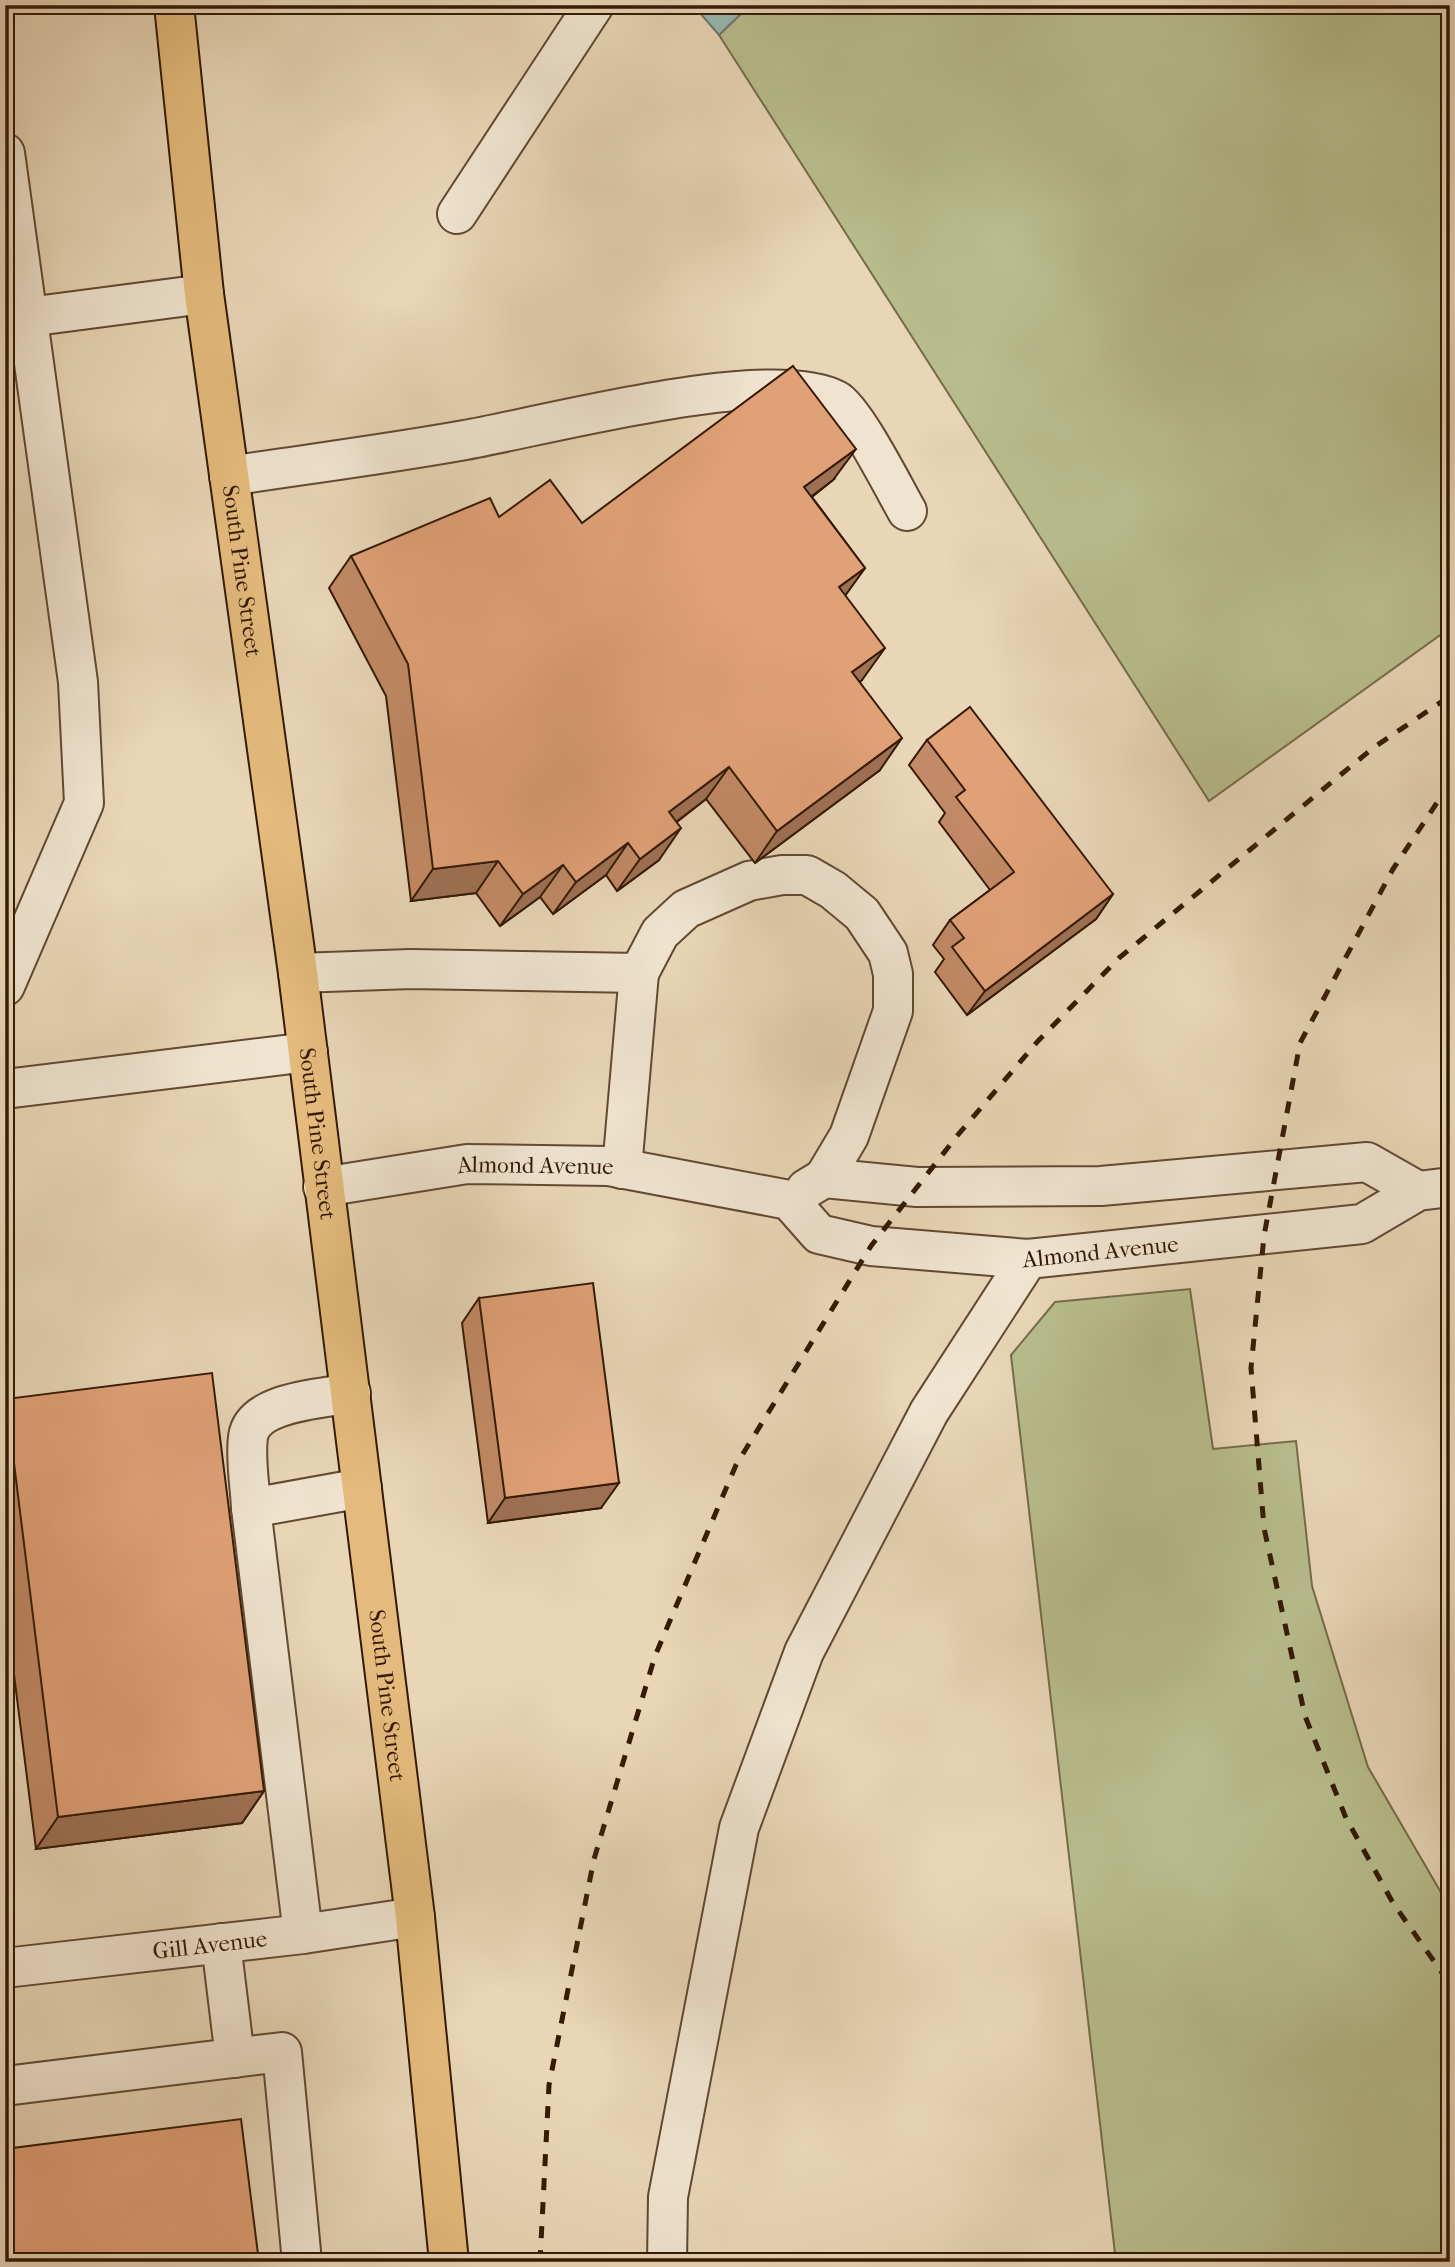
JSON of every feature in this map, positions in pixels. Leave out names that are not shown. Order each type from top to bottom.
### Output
[{"type":"main road","name":"South Pine Street","points":[[174,5],[204,293],[298,973],[415,1917],[449,2262]]},
{"type":"street","points":[[457,214],[594,5]]},
{"type":"street","points":[[5,153],[78,682],[83,803],[5,986]]},
{"type":"street","points":[[28,317],[204,293]]},
{"type":"street","points":[[229,476],[465,440],[713,393],[796,389],[838,400],[859,429],[907,511]]},
{"type":"street","points":[[622,1169],[639,973],[660,933],[686,909],[749,881],[782,875],[807,875],[833,890],[862,914],[888,953],[893,974],[893,1011],[849,1136],[824,1178],[789,1200]]},
{"type":"street","points":[[298,973],[411,969],[639,973]]},
{"type":"street","points":[[5,1089],[308,1052]]},
{"type":"street","name":"Almond Avenue","points":[[824,1178],[917,1187],[1101,1186],[1367,1162],[1434,1189]]},
{"type":"street","name":"Almond Avenue","points":[[323,1187],[467,1164],[622,1169],[789,1200],[819,1234],[871,1246],[1028,1259],[1362,1224],[1434,1189]]},
{"type":"street","points":[[667,2262],[668,2197],[739,1828],[804,1652],[929,1412],[1028,1259]]},
{"type":"street","points":[[303,1934],[251,1507],[248,1437],[252,1423],[269,1409],[351,1393]]},
{"type":"street","points":[[251,1507],[362,1488]]},
{"type":"street","name":"Gill Avenue","points":[[5,1968],[303,1934],[415,1917]]},
{"type":"street","points":[[221,1943],[235,2058]]},
{"type":"street","points":[[5,2086],[282,2052],[302,2262]]},
{"type":"green space","points":[[750,5],[1450,5],[1450,628],[1209,801],[719,35]]},
{"type":"green space","points":[[1190,1289],[1213,1449],[1296,1441],[1312,1586],[1368,1767],[1450,1908],[1450,2262],[1116,2262],[1011,1355],[1055,1302]]},
{"type":"water","points":[[693,5],[750,5],[719,35]]},
{"type":"building","points":[[793,366],[856,449],[804,487],[865,568],[839,587],[885,648],[852,672],[902,738],[777,831],[729,767],[669,812],[681,828],[640,859],[628,843],[576,882],[563,865],[523,894],[498,861],[433,869],[408,664],[351,556],[490,498],[499,517],[550,480],[582,523]]},
{"type":"building","points":[[970,707],[1113,894],[985,991],[952,947],[964,938],[950,920],[1014,872],[956,797],[965,790],[927,740]]},
{"type":"building","points":[[593,1283],[619,1483],[505,1498],[479,1298]]},
{"type":"building","points":[[212,1373],[264,1791],[58,1817],[6,1399]]},
{"type":"building","points":[[241,2119],[259,2262],[5,2262],[5,2149]]},
{"type":"railway","points":[[540,2262],[549,2085],[594,1859],[655,1656],[736,1465],[871,1246],[957,1136],[1038,1041],[1119,958],[1373,748],[1450,696]]},
{"type":"railway","points":[[1450,783],[1393,869],[1300,1043],[1264,1236],[1251,1368],[1264,1528],[1305,1716],[1346,1818],[1393,1903],[1450,1984]]}]
